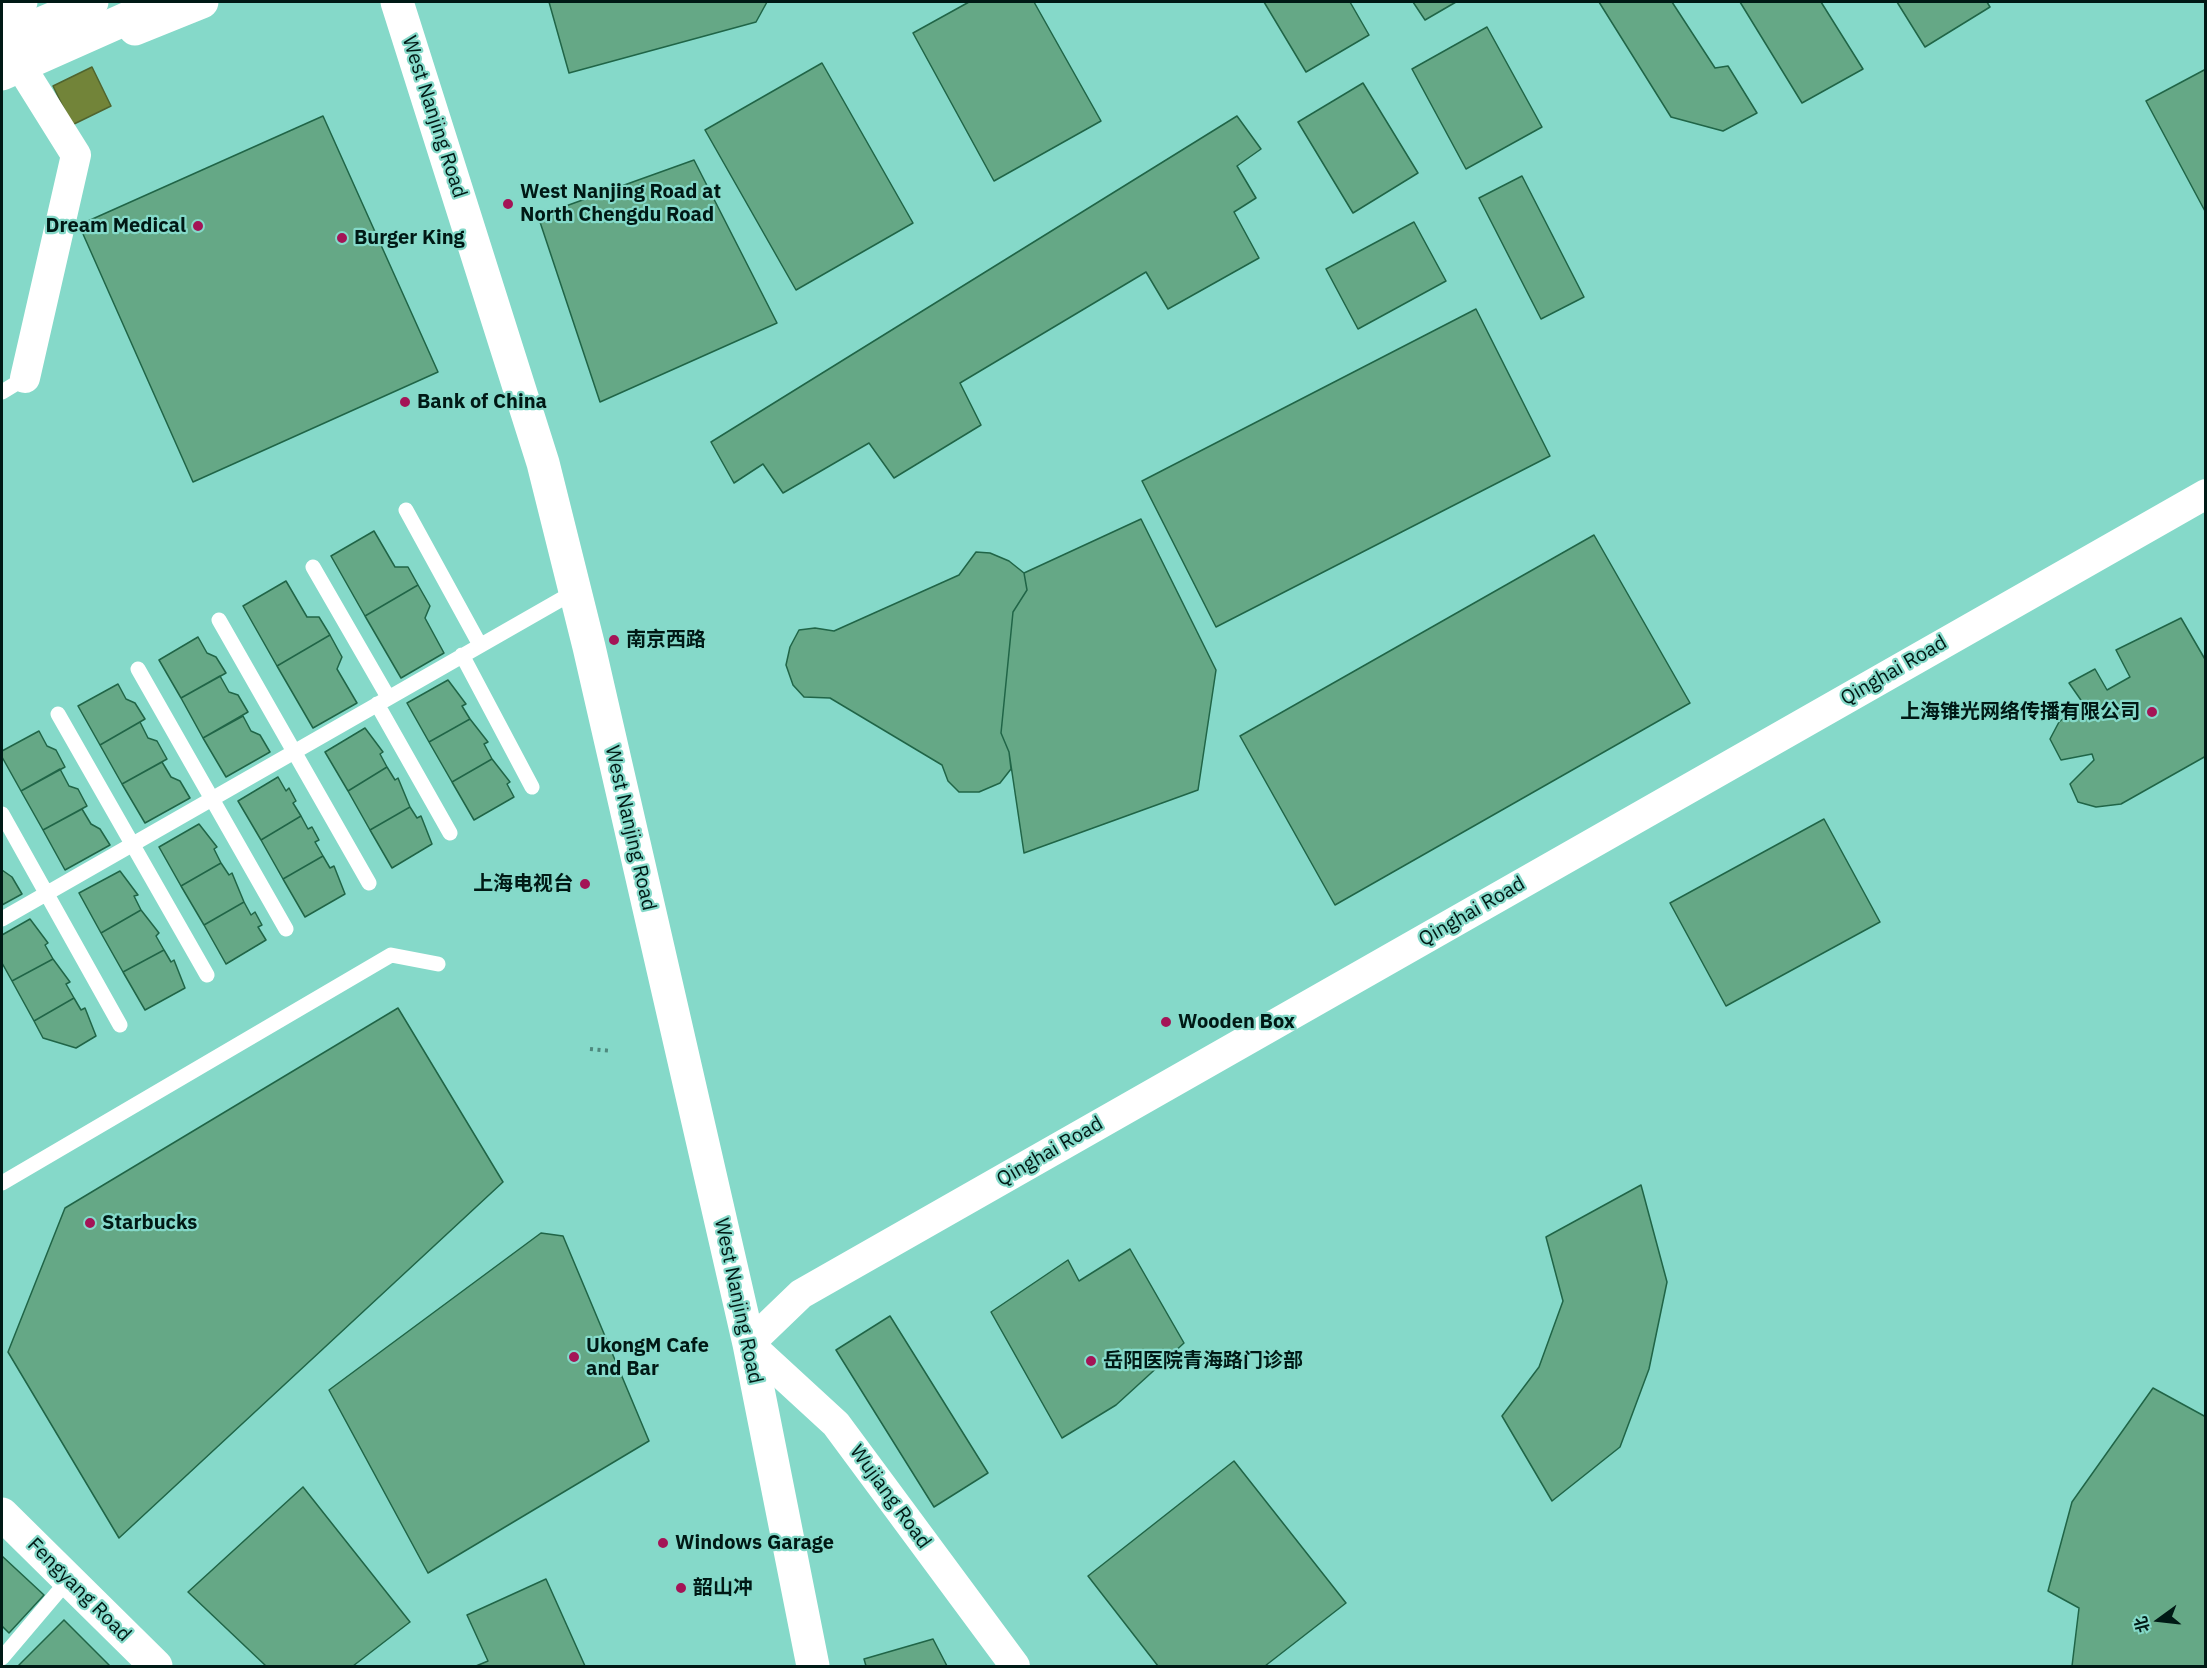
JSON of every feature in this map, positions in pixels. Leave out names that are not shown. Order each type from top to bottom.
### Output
[{"type":"main road","points":[[2,10],[21,2]]},
{"type":"main road","points":[[2,40],[99,10],[138,2]]},
{"type":"main road","name":"West Nanjing Road","points":[[397,2],[543,463],[749,1344],[813,1666]]},
{"type":"main road","points":[[10,79],[99,10],[180,5]]},
{"type":"main road","points":[[10,79],[180,5]]},
{"type":"main road","name":"Fengyang Road","points":[[2,1514],[156,1666]]},
{"type":"street","points":[[10,79],[76,155],[13,385]]},
{"type":"street","name":"Qinghai Road","points":[[749,1344],[801,1294],[2205,494]]},
{"type":"street","name":"Wujiang Road","points":[[749,1344],[836,1424],[1015,1666]]},
{"type":"lane","points":[[406,510],[480,645]]},
{"type":"lane","points":[[313,567],[450,833]]},
{"type":"lane","points":[[2,919],[574,592]]},
{"type":"lane","points":[[219,620],[369,883]]},
{"type":"lane","points":[[462,655],[532,787]]},
{"type":"lane","points":[[138,669],[286,929]]},
{"type":"lane","points":[[58,714],[207,975]]},
{"type":"lane","points":[[2,814],[120,1025]]},
{"type":"lane","points":[[2,1183],[391,955],[438,964]]},
{"type":"lane","points":[[2,1658],[69,1579]]},
{"type":"path","points":[[590,1049],[612,1051]]},
{"type":"shaded area","points":[[92,67],[111,106],[72,125],[53,86]]},
{"type":"building","points":[[549,2],[767,2],[756,22],[569,73]]},
{"type":"building","points":[[969,2],[1034,2],[1101,121],[994,181],[913,33]]},
{"type":"building","points":[[1264,2],[1350,2],[1369,35],[1306,72]]},
{"type":"building","points":[[1413,2],[1456,2],[1425,20]]},
{"type":"building","points":[[1599,2],[1672,2],[1715,68],[1728,66],[1757,113],[1723,131],[1671,117]]},
{"type":"building","points":[[1740,2],[1821,2],[1863,69],[1802,103]]},
{"type":"building","points":[[1897,2],[1987,2],[1990,7],[1925,47]]},
{"type":"building","points":[[1487,27],[1542,127],[1466,169],[1412,69]]},
{"type":"building","points":[[822,63],[913,223],[796,290],[705,130]]},
{"type":"building","points":[[2206,69],[2206,213],[2146,101]]},
{"type":"building","points":[[1363,83],[1418,173],[1353,213],[1298,122]]},
{"type":"building","points":[[323,116],[438,372],[193,482],[79,225]]},
{"type":"building","points":[[1237,116],[1261,149],[1237,166],[1256,198],[1234,212],[1259,258],[1168,309],[1146,272],[960,383],[981,425],[894,478],[869,443],[783,493],[763,464],[734,483],[711,442]]},
{"type":"building","points":[[694,160],[777,323],[600,402],[538,216]]},
{"type":"building","points":[[1522,176],[1584,297],[1541,319],[1479,198]]},
{"type":"building","points":[[1414,222],[1446,281],[1358,329],[1326,269]]},
{"type":"building","points":[[1476,309],[1550,456],[1216,627],[1142,481]]},
{"type":"building","points":[[1141,519],[1216,670],[1198,790],[1024,853],[1009,752],[1001,733],[1013,612],[1027,590],[1024,573]]},
{"type":"building","points":[[374,531],[395,567],[408,567],[418,585],[365,616],[331,556]]},
{"type":"building","points":[[1594,535],[1690,703],[1335,905],[1240,736]]},
{"type":"building","points":[[976,552],[990,553],[1009,561],[1024,573],[1027,590],[1013,612],[1001,733],[1009,752],[1011,769],[1000,783],[979,792],[959,792],[948,781],[942,765],[830,698],[804,697],[793,685],[786,665],[790,647],[799,630],[815,628],[834,631],[959,575]]},
{"type":"building","points":[[286,581],[307,617],[319,617],[330,635],[277,666],[243,606]]},
{"type":"building","points":[[418,585],[430,606],[425,618],[444,653],[401,678],[365,616]]},
{"type":"building","points":[[2181,618],[2206,661],[2206,756],[2121,804],[2096,807],[2078,802],[2070,784],[2094,760],[2092,754],[2061,760],[2050,739],[2059,722],[2083,703],[2069,683],[2095,669],[2107,690],[2130,677],[2116,650]]},
{"type":"building","points":[[330,635],[342,657],[337,669],[357,703],[313,728],[277,666]]},
{"type":"building","points":[[198,637],[207,653],[216,657],[226,673],[181,698],[159,660]]},
{"type":"building","points":[[220,676],[229,692],[238,695],[248,712],[203,738],[181,698]]},
{"type":"building","points":[[448,680],[466,704],[462,706],[470,719],[429,742],[407,703]]},
{"type":"building","points":[[118,684],[126,699],[135,703],[145,719],[100,745],[78,706]]},
{"type":"building","points":[[243,716],[251,731],[260,735],[270,752],[226,777],[203,738]]},
{"type":"building","points":[[470,719],[488,742],[484,744],[492,759],[452,782],[429,742]]},
{"type":"building","points":[[140,722],[148,738],[157,741],[167,759],[122,784],[100,745]]},
{"type":"building","points":[[365,728],[383,752],[380,754],[387,767],[348,791],[325,752]]},
{"type":"building","points":[[39,731],[47,746],[56,750],[65,767],[21,791],[2,757],[2,751]]},
{"type":"building","points":[[492,759],[510,782],[507,784],[514,797],[474,820],[452,782]]},
{"type":"building","points":[[162,762],[171,777],[180,781],[190,798],[145,823],[122,784]]},
{"type":"building","points":[[387,767],[395,780],[398,778],[410,807],[370,830],[348,791]]},
{"type":"building","points":[[60,769],[69,786],[78,789],[87,806],[43,830],[21,791]]},
{"type":"building","points":[[278,777],[286,791],[289,788],[296,801],[293,803],[301,816],[261,840],[238,801]]},
{"type":"building","points":[[410,807],[417,818],[421,816],[432,844],[392,868],[370,830]]},
{"type":"building","points":[[82,809],[91,824],[100,829],[110,845],[65,870],[43,830]]},
{"type":"building","points":[[301,816],[308,829],[312,827],[319,840],[315,842],[323,856],[283,879],[261,840]]},
{"type":"building","points":[[1824,819],[1880,922],[1726,1006],[1670,903]]},
{"type":"building","points":[[199,824],[217,847],[214,849],[221,863],[181,886],[159,847]]},
{"type":"building","points":[[323,856],[330,868],[334,866],[345,894],[305,917],[283,879]]},
{"type":"building","points":[[221,863],[229,875],[232,873],[244,902],[204,925],[181,886]]},
{"type":"building","points":[[2,870],[12,877],[22,894],[2,905]]},
{"type":"building","points":[[120,871],[138,895],[134,896],[141,910],[101,933],[79,893]]},
{"type":"building","points":[[244,902],[251,915],[255,912],[262,925],[258,927],[266,940],[226,964],[204,925]]},
{"type":"building","points":[[141,910],[159,933],[156,936],[164,950],[123,972],[101,933]]},
{"type":"building","points":[[30,919],[48,943],[45,945],[53,959],[12,981],[2,963],[2,935]]},
{"type":"building","points":[[164,950],[171,962],[174,960],[185,988],[145,1010],[123,972]]},
{"type":"building","points":[[53,959],[70,982],[66,984],[74,998],[34,1021],[12,981]]},
{"type":"building","points":[[74,998],[81,1010],[85,1008],[96,1036],[76,1048],[43,1038],[34,1021]]},
{"type":"building","points":[[398,1008],[503,1182],[119,1538],[8,1352],[65,1208]]},
{"type":"building","points":[[1641,1185],[1667,1282],[1649,1369],[1620,1447],[1552,1501],[1502,1416],[1539,1367],[1563,1301],[1546,1237]]},
{"type":"building","points":[[541,1233],[563,1236],[649,1441],[428,1573],[329,1390]]},
{"type":"building","name":"岳阳医院青海路门诊部","points":[[1130,1249],[1184,1343],[1116,1405],[1062,1438],[991,1312],[1068,1260],[1079,1281]]},
{"type":"building","points":[[890,1316],[988,1473],[934,1507],[836,1350]]},
{"type":"building","points":[[2153,1388],[2206,1417],[2206,1666],[2072,1666],[2079,1608],[2048,1591],[2072,1502]]},
{"type":"building","points":[[1234,1461],[1346,1603],[1265,1666],[1158,1666],[1088,1576]]},
{"type":"building","points":[[303,1487],[410,1622],[353,1666],[266,1666],[188,1592]]},
{"type":"building","points":[[2,1556],[44,1595],[9,1633],[2,1626]]},
{"type":"building","points":[[546,1579],[585,1666],[476,1666],[488,1661],[467,1615]]},
{"type":"building","points":[[64,1620],[110,1666],[18,1666]]},
{"type":"building","points":[[933,1639],[947,1666],[866,1666],[864,1659]]},
{"type":"place","name":"West Nanjing Road at North Chengdu Road","points":[[508,204]]},
{"type":"place","name":"Dream Medical","points":[[198,226]]},
{"type":"place","name":"Burger King","points":[[342,238]]},
{"type":"place","name":"Bank of China","points":[[405,402]]},
{"type":"place","name":"南京西路","points":[[614,640]]},
{"type":"place","name":"上海锥光网络传播有限公司","points":[[2152,712]]},
{"type":"place","name":"上海电视台","points":[[585,884]]},
{"type":"place","name":"Wooden Box","points":[[1166,1022]]},
{"type":"place","name":"Starbucks","points":[[90,1223]]},
{"type":"place","name":"UkongM Cafe and Bar","points":[[574,1357]]},
{"type":"place","name":"岳阳医院青海路门诊部","points":[[1091,1361]]},
{"type":"place","name":"Windows Garage","points":[[663,1543]]},
{"type":"place","name":"韶山冲","points":[[681,1588]]}]
